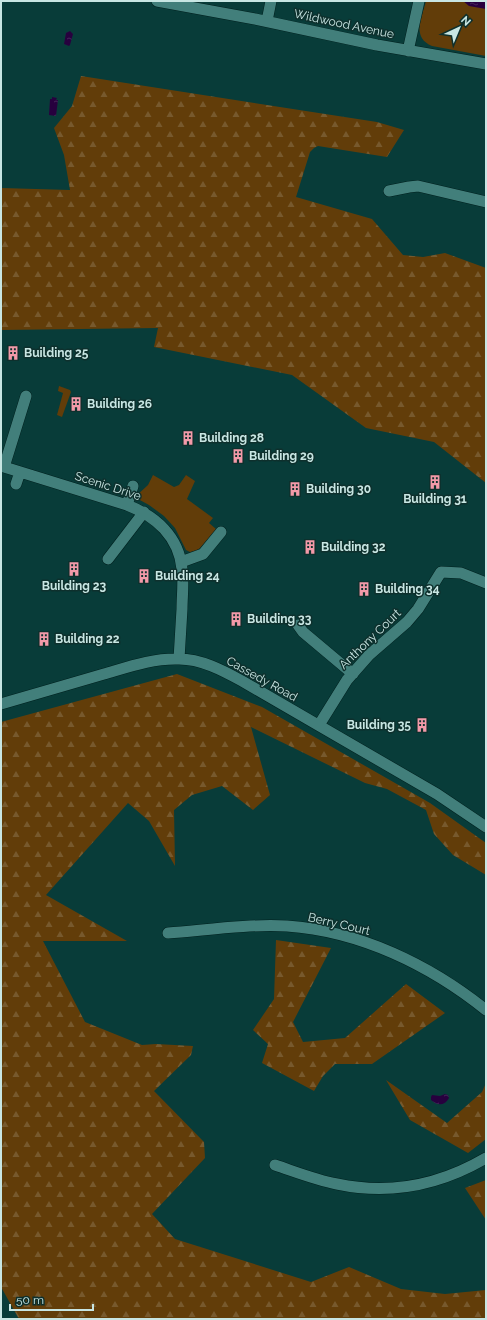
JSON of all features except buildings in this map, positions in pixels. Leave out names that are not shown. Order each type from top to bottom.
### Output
[{"type":"street","name":"Wildwood Avenue","points":[[157,1],[267,21],[408,51],[486,64]]},
{"type":"street","points":[[267,21],[271,1]]},
{"type":"street","points":[[408,51],[419,1]]},
{"type":"street","points":[[389,192],[418,186],[486,202]]},
{"type":"street","points":[[2,466],[26,396]]},
{"type":"street","name":"Scenic Drive","points":[[2,466],[20,472],[51,486],[128,505],[144,512],[158,522],[170,535],[177,549],[181,562],[183,587],[179,659]]},
{"type":"street","points":[[16,484],[20,472]]},
{"type":"street","points":[[128,505],[133,486]]},
{"type":"street","points":[[108,559],[144,512]]},
{"type":"street","points":[[181,562],[203,554],[221,532]]},
{"type":"street","name":"Anthony Court","points":[[319,726],[342,686],[369,656],[407,622],[418,609],[441,572],[461,573],[486,583]]},
{"type":"street","points":[[298,625],[303,632],[353,674]]},
{"type":"street","name":"Cassedy Road","points":[[1,704],[163,659],[179,659],[202,663],[222,670],[437,794],[486,827]]},
{"type":"street","name":"Berry Court","points":[[168,933],[264,926],[288,926],[345,937],[389,951],[418,965],[452,984],[486,1010]]},
{"type":"street","points":[[276,1165],[309,1177],[336,1184],[364,1188],[395,1189],[425,1184],[444,1178],[471,1167],[486,1158]]},
{"type":"green space","points":[[426,1],[486,1],[486,56],[432,46],[426,42],[422,38],[420,26]]},
{"type":"green space","points":[[81,76],[377,122],[404,130],[387,157],[318,146],[314,148],[310,152],[296,197],[372,219],[403,255],[423,257],[445,253],[486,268],[486,483],[434,442],[366,428],[292,375],[154,347],[158,328],[1,330],[1,188],[70,190],[64,155],[54,128],[72,106]]},
{"type":"green space","points":[[59,386],[70,390],[71,392],[62,417],[57,415],[63,393],[58,391]]},
{"type":"green space","points":[[153,475],[174,487],[179,485],[186,475],[195,481],[187,499],[213,518],[209,523],[216,529],[196,551],[190,552],[186,550],[175,528],[164,516],[138,499],[136,496],[148,485]]},
{"type":"green space","points":[[177,674],[262,707],[430,803],[486,843],[486,875],[453,855],[434,834],[426,810],[387,789],[365,783],[251,727],[270,795],[253,810],[222,786],[192,795],[174,810],[175,866],[149,821],[128,803],[46,895],[127,941],[43,941],[85,1022],[142,1045],[156,1044],[193,1046],[191,1055],[154,1091],[204,1142],[205,1158],[152,1214],[175,1239],[311,1282],[349,1267],[401,1289],[445,1294],[486,1290],[486,1319],[19,1319],[1,1287],[1,722]]},
{"type":"green space","points":[[276,940],[331,948],[293,1022],[303,1042],[345,1038],[406,984],[445,1013],[372,1064],[335,1064],[323,1076],[314,1091],[262,1063],[268,1044],[253,1030],[274,999]]},
{"type":"green space","points":[[386,1080],[447,1123],[482,1092],[486,1083],[486,1139],[468,1153],[410,1120]]},
{"type":"green space","points":[[486,1180],[486,1220],[465,1188]]},
{"type":"water","points":[[463,1],[486,1],[486,9],[469,6]]},
{"type":"water","points":[[70,31],[73,34],[69,46],[64,44],[66,33]]},
{"type":"water","points":[[52,97],[57,98],[56,100],[58,100],[56,116],[49,115],[50,99],[52,99]]},
{"type":"water","points":[[445,1094],[448,1095],[449,1098],[443,1104],[438,1104],[431,1100],[432,1095],[440,1096]]},
{"type":"place","name":"Building 25","points":[[13,353]]},
{"type":"place","name":"Building 26","points":[[76,404]]},
{"type":"place","name":"Building 28","points":[[188,438]]},
{"type":"place","name":"Building 29","points":[[238,456]]},
{"type":"place","name":"Building 31","points":[[435,482]]},
{"type":"place","name":"Building 30","points":[[295,489]]},
{"type":"place","name":"Building 32","points":[[310,547]]},
{"type":"place","name":"Building 23","points":[[74,569]]},
{"type":"place","name":"Building 24","points":[[144,576]]},
{"type":"place","name":"Building 34","points":[[364,589]]},
{"type":"place","name":"Building 33","points":[[236,619]]},
{"type":"place","name":"Building 22","points":[[44,639]]},
{"type":"place","name":"Building 35","points":[[422,725]]}]
